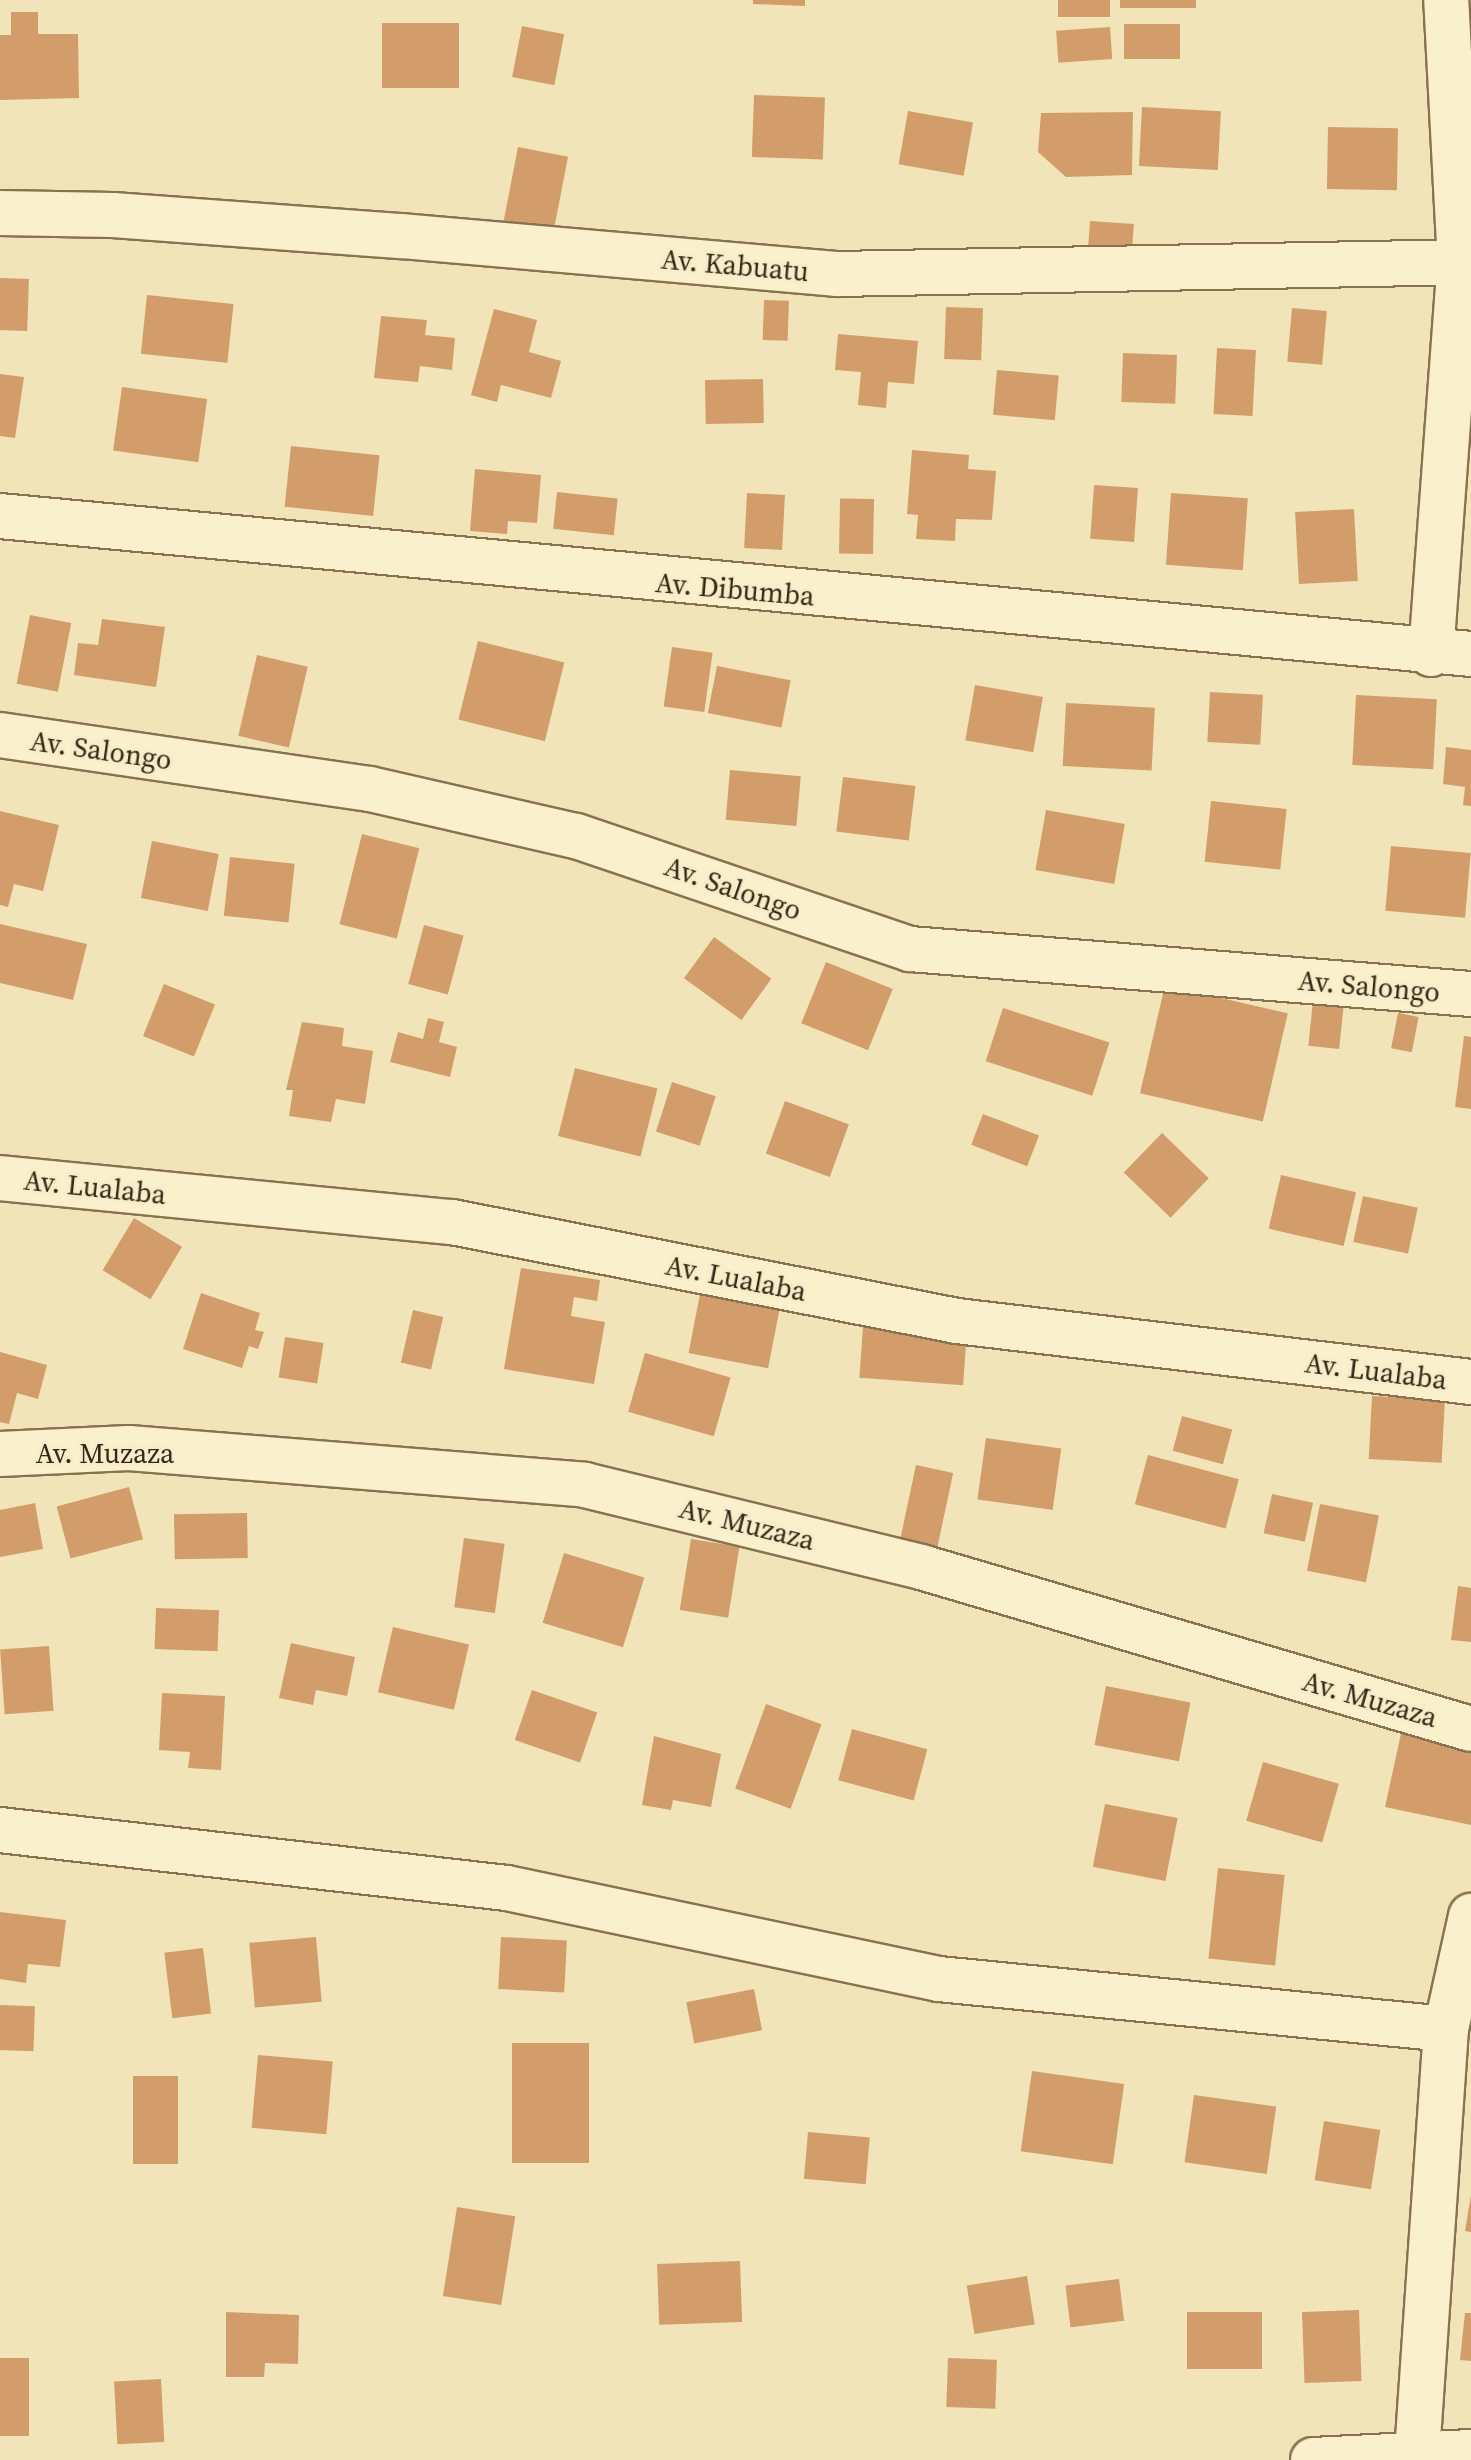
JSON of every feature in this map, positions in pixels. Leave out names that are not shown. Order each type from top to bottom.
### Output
[{"type":"street","points":[[1446,0],[1466,262],[1451,654]]},
{"type":"street","name":"Av. Kabuatu","points":[[0,213],[113,215],[402,236],[836,274],[1466,262]]},
{"type":"street","name":"Av. Dibumba","points":[[0,516],[1451,654]]},
{"type":"street","name":"Av. Salongo","points":[[0,735],[370,789],[576,836],[910,949],[1471,994]]},
{"type":"street","name":"Av. Lualaba","points":[[0,1178],[452,1222],[957,1321],[1471,1382]]},
{"type":"street","name":"Av. Muzaza","points":[[0,1454],[129,1448],[585,1485],[921,1567],[1471,1729]]},
{"type":"street","points":[[0,1830],[507,1888],[939,1979],[1446,2029]]},
{"type":"street","points":[[1417,2454],[1446,2029],[1471,1916]]},
{"type":"street","points":[[1313,2460],[1471,2452]]},
{"type":"building","points":[[753,0],[805,0],[805,6],[753,4]]},
{"type":"building","points":[[1058,0],[1110,0],[1110,17],[1058,17]]},
{"type":"building","points":[[1120,0],[1196,0],[1196,8],[1120,8]]},
{"type":"building","points":[[11,12],[38,12],[38,34],[78,34],[79,98],[0,100],[0,35],[11,35]]},
{"type":"building","points":[[382,23],[459,23],[459,88],[382,88]]},
{"type":"building","points":[[1124,24],[1180,24],[1180,59],[1124,59]]},
{"type":"building","points":[[522,26],[564,34],[554,85],[512,77]]},
{"type":"building","points":[[1110,27],[1112,59],[1058,63],[1056,31]]},
{"type":"building","points":[[754,95],[825,97],[823,159],[752,157]]},
{"type":"building","points":[[1142,107],[1221,111],[1218,170],[1139,166]]},
{"type":"building","points":[[908,111],[973,122],[964,176],[899,164]]},
{"type":"building","points":[[1133,112],[1132,175],[1066,177],[1038,152],[1041,113]]},
{"type":"building","points":[[1328,127],[1398,128],[1397,190],[1327,189]]},
{"type":"building","points":[[518,147],[568,157],[554,231],[503,222]]},
{"type":"building","points":[[1090,221],[1134,224],[1132,258],[1088,255]]},
{"type":"building","points":[[0,278],[29,279],[27,331],[0,330]]},
{"type":"building","points":[[147,295],[234,304],[227,363],[141,354]]},
{"type":"building","points":[[764,300],[789,301],[788,341],[763,340]]},
{"type":"building","points":[[946,307],[983,308],[981,360],[944,359]]},
{"type":"building","points":[[1292,308],[1327,311],[1322,365],[1287,362]]},
{"type":"building","points":[[494,309],[537,320],[529,352],[561,361],[551,398],[501,385],[497,402],[471,395]]},
{"type":"building","points":[[381,316],[427,320],[425,335],[455,338],[452,370],[420,366],[418,382],[374,378]]},
{"type":"building","points":[[838,334],[918,341],[914,384],[888,382],[886,408],[858,405],[861,372],[835,370]]},
{"type":"building","points":[[1217,348],[1256,350],[1252,416],[1214,414]]},
{"type":"building","points":[[1123,353],[1177,355],[1175,404],[1121,402]]},
{"type":"building","points":[[997,370],[1059,375],[1055,420],[993,415]]},
{"type":"building","points":[[0,374],[24,377],[15,438],[0,436]]},
{"type":"building","points":[[763,379],[764,423],[706,424],[705,380]]},
{"type":"building","points":[[122,387],[207,399],[198,462],[113,450]]},
{"type":"building","points":[[291,446],[380,455],[373,516],[285,507]]},
{"type":"building","points":[[912,450],[969,455],[968,469],[996,471],[992,520],[956,519],[955,541],[916,539],[918,515],[907,514]]},
{"type":"building","points":[[475,469],[541,475],[537,523],[508,521],[507,534],[470,531]]},
{"type":"building","points":[[1094,485],[1138,488],[1134,542],[1090,539]]},
{"type":"building","points":[[557,492],[618,498],[614,535],[553,529]]},
{"type":"building","points":[[747,493],[785,495],[782,550],[744,548]]},
{"type":"building","points":[[1171,493],[1248,498],[1243,570],[1166,565]]},
{"type":"building","points":[[840,498],[874,499],[873,554],[839,553]]},
{"type":"building","points":[[1354,509],[1358,581],[1299,584],[1295,512]]},
{"type":"building","points":[[30,615],[71,623],[58,692],[17,684]]},
{"type":"building","points":[[102,619],[165,627],[156,687],[74,675],[78,643],[98,645]]},
{"type":"building","points":[[478,641],[564,663],[545,741],[458,720]]},
{"type":"building","points":[[672,647],[713,653],[704,712],[664,706]]},
{"type":"building","points":[[257,655],[308,667],[289,748],[238,736]]},
{"type":"building","points":[[717,666],[791,680],[781,727],[708,713]]},
{"type":"building","points":[[975,685],[1043,697],[1033,752],[965,740]]},
{"type":"building","points":[[1210,692],[1263,695],[1260,745],[1207,742]]},
{"type":"building","points":[[1356,695],[1437,699],[1433,769],[1352,765]]},
{"type":"building","points":[[1066,703],[1155,708],[1152,771],[1063,766]]},
{"type":"building","points":[[1446,747],[1471,750],[1471,806],[1463,805],[1465,787],[1443,784]]},
{"type":"building","points":[[730,770],[801,776],[796,826],[726,820]]},
{"type":"building","points":[[843,777],[915,786],[909,840],[836,832]]},
{"type":"building","points":[[1211,801],[1287,809],[1280,870],[1205,862]]},
{"type":"building","points":[[1046,810],[1125,824],[1114,884],[1035,870]]},
{"type":"building","points":[[0,811],[59,825],[43,891],[14,884],[8,907],[0,905]]},
{"type":"building","points":[[362,834],[419,848],[397,939],[340,924]]},
{"type":"building","points":[[152,841],[219,854],[208,911],[141,898]]},
{"type":"building","points":[[1391,846],[1471,853],[1465,918],[1385,911]]},
{"type":"building","points":[[230,857],[295,864],[288,922],[224,916]]},
{"type":"building","points":[[0,924],[87,944],[73,1000],[0,983]]},
{"type":"building","points":[[424,925],[464,936],[448,995],[408,984]]},
{"type":"building","points":[[714,937],[771,979],[741,1020],[684,978]]},
{"type":"building","points":[[826,962],[893,989],[868,1050],[801,1023]]},
{"type":"building","points":[[164,984],[215,1005],[194,1057],[143,1036]]},
{"type":"building","points":[[1165,985],[1288,1013],[1263,1121],[1140,1093]]},
{"type":"building","points":[[1313,1001],[1344,1004],[1339,1049],[1308,1046]]},
{"type":"building","points":[[1003,1008],[1110,1043],[1092,1096],[986,1061]]},
{"type":"building","points":[[1398,1013],[1419,1017],[1412,1052],[1391,1048]]},
{"type":"building","points":[[428,1018],[444,1022],[439,1042],[457,1047],[450,1077],[390,1062],[398,1032],[423,1039]]},
{"type":"building","points":[[302,1022],[344,1028],[342,1046],[373,1051],[365,1104],[336,1099],[331,1122],[289,1116],[293,1090],[286,1090]]},
{"type":"building","points":[[1464,1036],[1471,1037],[1471,1109],[1455,1107]]},
{"type":"building","points":[[575,1068],[657,1089],[641,1156],[558,1136]]},
{"type":"building","points":[[672,1082],[716,1096],[700,1146],[656,1131]]},
{"type":"building","points":[[785,1101],[849,1124],[830,1177],[766,1154]]},
{"type":"building","points":[[983,1114],[1039,1136],[1027,1166],[971,1145]]},
{"type":"building","points":[[1162,1133],[1209,1178],[1171,1218],[1124,1173]]},
{"type":"building","points":[[1281,1175],[1356,1192],[1344,1246],[1269,1229]]},
{"type":"building","points":[[1363,1196],[1418,1208],[1408,1254],[1353,1242]]},
{"type":"building","points":[[134,1218],[182,1247],[151,1299],[103,1270]]},
{"type":"building","points":[[521,1268],[600,1280],[597,1301],[574,1297],[571,1316],[605,1322],[594,1384],[504,1369]]},
{"type":"building","points":[[201,1293],[260,1313],[255,1330],[264,1332],[258,1349],[249,1346],[242,1368],[183,1349]]},
{"type":"building","points":[[700,1294],[780,1309],[768,1368],[689,1353]]},
{"type":"building","points":[[413,1310],[443,1317],[431,1370],[401,1363]]},
{"type":"building","points":[[863,1326],[967,1333],[963,1385],[859,1378]]},
{"type":"building","points":[[285,1337],[324,1343],[317,1384],[279,1377]]},
{"type":"building","points":[[0,1352],[47,1365],[38,1399],[17,1393],[9,1424],[0,1422]]},
{"type":"building","points":[[645,1353],[731,1378],[714,1436],[628,1412]]},
{"type":"building","points":[[1372,1396],[1445,1400],[1442,1463],[1369,1459]]},
{"type":"building","points":[[1182,1416],[1232,1429],[1223,1464],[1173,1451]]},
{"type":"building","points":[[986,1438],[1061,1449],[1053,1510],[977,1499]]},
{"type":"building","points":[[1148,1455],[1239,1479],[1226,1529],[1135,1504]]},
{"type":"building","points":[[916,1465],[953,1473],[937,1549],[900,1541]]},
{"type":"building","points":[[129,1487],[143,1539],[71,1559],[57,1506]]},
{"type":"building","points":[[1272,1494],[1313,1503],[1305,1542],[1264,1533]]},
{"type":"building","points":[[35,1503],[43,1549],[0,1557],[0,1510]]},
{"type":"building","points":[[1320,1504],[1379,1515],[1366,1582],[1307,1571]]},
{"type":"building","points":[[247,1513],[248,1558],[175,1559],[174,1514]]},
{"type":"building","points":[[464,1538],[505,1544],[495,1613],[454,1607]]},
{"type":"building","points":[[691,1539],[739,1547],[728,1618],[680,1610]]},
{"type":"building","points":[[564,1553],[644,1578],[623,1647],[543,1623]]},
{"type":"building","points":[[1458,1586],[1471,1588],[1471,1642],[1451,1640]]},
{"type":"building","points":[[156,1608],[219,1610],[218,1651],[155,1649]]},
{"type":"building","points":[[393,1627],[469,1645],[454,1710],[378,1692]]},
{"type":"building","points":[[291,1643],[355,1657],[347,1696],[316,1690],[313,1705],[279,1698]]},
{"type":"building","points":[[49,1646],[54,1711],[5,1714],[0,1649]]},
{"type":"building","points":[[1106,1686],[1190,1702],[1179,1761],[1095,1745]]},
{"type":"building","points":[[532,1690],[597,1712],[580,1763],[515,1740]]},
{"type":"building","points":[[162,1693],[225,1696],[221,1770],[188,1768],[190,1752],[159,1750]]},
{"type":"building","points":[[766,1704],[821,1724],[791,1809],[735,1789]]},
{"type":"building","points":[[852,1729],[927,1749],[914,1800],[838,1780]]},
{"type":"building","points":[[1402,1729],[1471,1744],[1471,1825],[1385,1807]]},
{"type":"building","points":[[654,1736],[721,1754],[711,1807],[673,1800],[671,1810],[642,1805]]},
{"type":"building","points":[[1263,1762],[1339,1784],[1322,1842],[1246,1821]]},
{"type":"building","points":[[1105,1804],[1178,1818],[1165,1881],[1093,1867]]},
{"type":"building","points":[[1218,1868],[1285,1875],[1275,1966],[1208,1959]]},
{"type":"building","points":[[0,1912],[66,1920],[60,1967],[28,1964],[26,1983],[0,1979]]},
{"type":"building","points":[[316,1937],[322,2002],[255,2008],[249,1943]]},
{"type":"building","points":[[501,1937],[567,1940],[564,1992],[498,1989]]},
{"type":"building","points":[[203,1948],[211,2014],[172,2018],[164,1953]]},
{"type":"building","points":[[754,1989],[762,2030],[694,2043],[686,2002]]},
{"type":"building","points":[[0,2005],[35,2006],[33,2051],[0,2050]]},
{"type":"building","points":[[512,2043],[589,2043],[589,2163],[512,2163]]},
{"type":"building","points":[[258,2055],[333,2062],[326,2134],[252,2128]]},
{"type":"building","points":[[1032,2071],[1124,2084],[1113,2164],[1021,2151]]},
{"type":"building","points":[[133,2076],[178,2076],[178,2164],[133,2164]]},
{"type":"building","points":[[1194,2095],[1276,2107],[1267,2174],[1185,2162]]},
{"type":"building","points":[[1324,2121],[1380,2130],[1371,2189],[1315,2180]]},
{"type":"building","points":[[808,2132],[870,2137],[866,2184],[804,2179]]},
{"type":"building","points":[[1471,2195],[1471,2232],[1465,2231]]},
{"type":"building","points":[[457,2207],[515,2216],[501,2305],[443,2296]]},
{"type":"building","points":[[740,2261],[742,2322],[659,2325],[657,2264]]},
{"type":"building","points":[[1027,2276],[1035,2324],[974,2334],[967,2286]]},
{"type":"building","points":[[1119,2279],[1124,2321],[1071,2327],[1065,2286]]},
{"type":"building","points":[[1359,2310],[1361,2381],[1305,2383],[1302,2312]]},
{"type":"building","points":[[226,2312],[299,2315],[298,2364],[265,2363],[264,2377],[226,2377]]},
{"type":"building","points":[[1187,2312],[1262,2312],[1262,2369],[1187,2369]]},
{"type":"building","points":[[1465,2313],[1471,2313],[1471,2361],[1460,2360]]},
{"type":"building","points":[[0,2358],[29,2358],[29,2436],[0,2436]]},
{"type":"building","points":[[948,2358],[997,2360],[995,2409],[946,2407]]},
{"type":"building","points":[[161,2379],[164,2442],[117,2444],[114,2381]]}]
